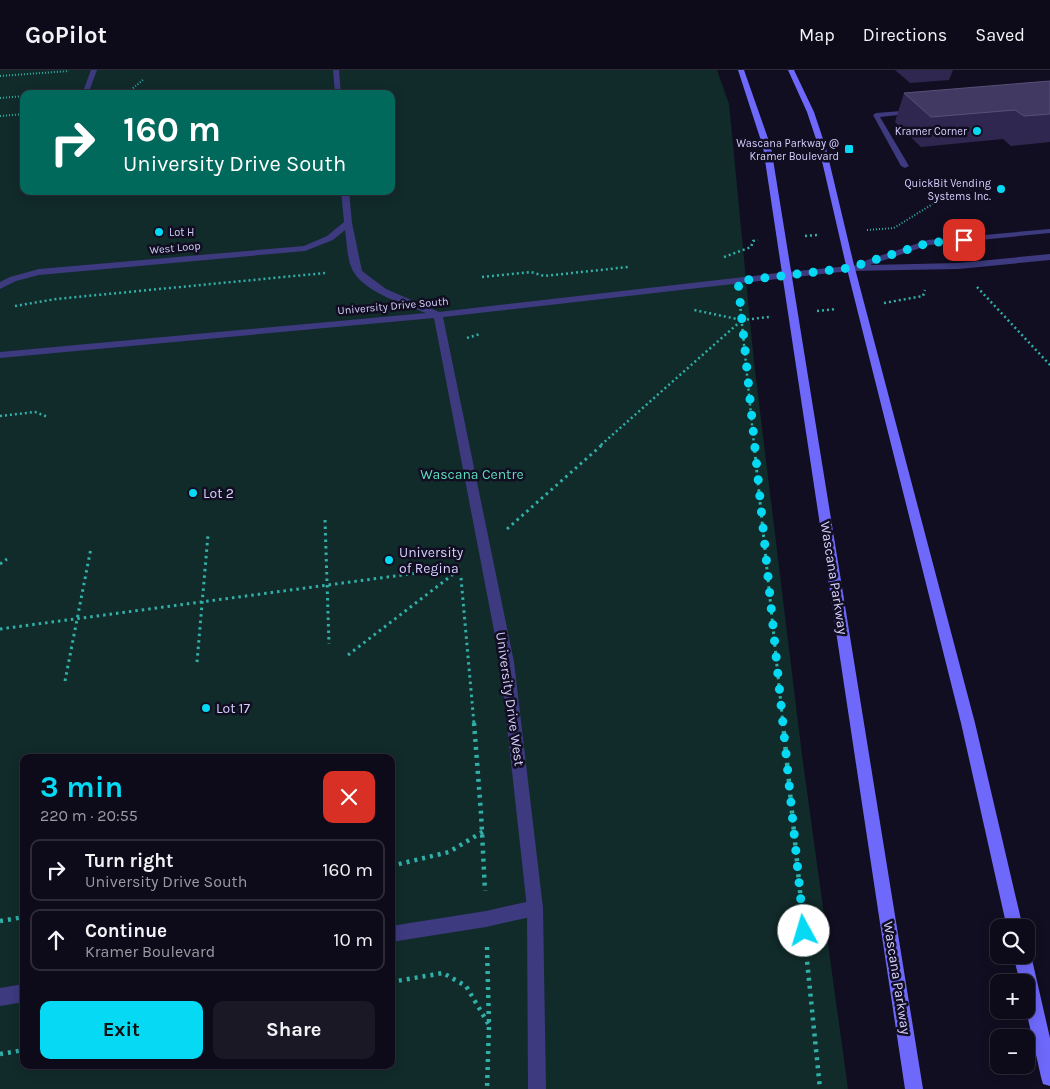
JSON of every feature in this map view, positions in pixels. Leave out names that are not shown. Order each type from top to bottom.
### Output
[{"type":"main road","name":"Wascana Parkway","points":[[741,70],[767,148],[914,1089]]},
{"type":"main road","points":[[791,70],[815,124],[849,268],[863,315],[965,713],[1013,919]]},
{"type":"main road","points":[[1024,964],[1050,1077]]},
{"type":"street","points":[[86,90],[94,70]]},
{"type":"street","points":[[336,70],[338,90]]},
{"type":"street","points":[[906,166],[876,115],[924,112]]},
{"type":"street","points":[[346,195],[348,223],[358,272],[369,282],[386,292],[438,315]]},
{"type":"street","name":"West Loop","points":[[0,286],[13,279],[39,272],[305,248],[330,238],[348,223]]},
{"type":"street","points":[[849,268],[928,243],[1050,231]]},
{"type":"street","points":[[849,268],[958,266],[1050,257]]},
{"type":"street","name":"University Drive South","points":[[0,355],[438,315],[849,268]]},
{"type":"street","name":"University Drive West","points":[[438,315],[507,662],[535,908],[537,1089]]},
{"type":"street","points":[[395,933],[486,919],[535,908]]},
{"type":"street","points":[[0,997],[20,994]]},
{"type":"path","points":[[0,76],[70,71]]},
{"type":"path","points":[[131,90],[144,79]]},
{"type":"path","points":[[0,98],[20,96]]},
{"type":"path","points":[[0,116],[20,114]]},
{"type":"path","points":[[719,258],[736,254],[751,246],[753,241],[894,228]]},
{"type":"path","points":[[958,266],[1050,365]]},
{"type":"path","points":[[482,277],[531,272],[544,276],[632,267]]},
{"type":"path","points":[[11,307],[56,299],[325,273]]},
{"type":"path","points":[[738,281],[820,1089]]},
{"type":"path","points":[[0,416],[35,412],[48,417]]},
{"type":"path","points":[[325,520],[329,644]]},
{"type":"path","points":[[197,662],[208,535]]},
{"type":"path","points":[[65,681],[91,548]]},
{"type":"path","points":[[348,655],[485,550]]},
{"type":"path","points":[[459,558],[484,830],[490,1026],[487,1089]]},
{"type":"path","points":[[0,564],[7,559]]},
{"type":"path","points":[[0,629],[460,568]]},
{"type":"path","points":[[395,865],[449,852],[484,830]]},
{"type":"path","points":[[0,921],[20,918]]},
{"type":"path","points":[[395,981],[443,973],[466,986],[490,1026]]},
{"type":"path","points":[[0,1054],[20,1051]]},
{"type":"green space","name":"Wascana Centre","points":[[0,70],[717,70],[729,104],[754,362],[802,755],[848,1089],[0,1089]]},
{"type":"building","points":[[1050,81],[1050,114],[1024,116],[1015,110],[931,117],[904,93]]},
{"type":"place","name":"Kramer Corner","points":[[977,131]]},
{"type":"place","name":"Wascana Parkway @ Kramer Boulevard","points":[[849,149]]},
{"type":"place","name":"QuickBit Vending Systems Inc.","points":[[1001,189]]},
{"type":"place","name":"Lot H","points":[[159,232]]},
{"type":"place","name":"Lot 2","points":[[193,493]]},
{"type":"place","name":"University of Regina","points":[[389,560]]},
{"type":"place","name":"Lot 17","points":[[206,708]]},
{"type":"route","points":[[804,931],[738,281],[849,268],[928,243],[964,240]]}]
